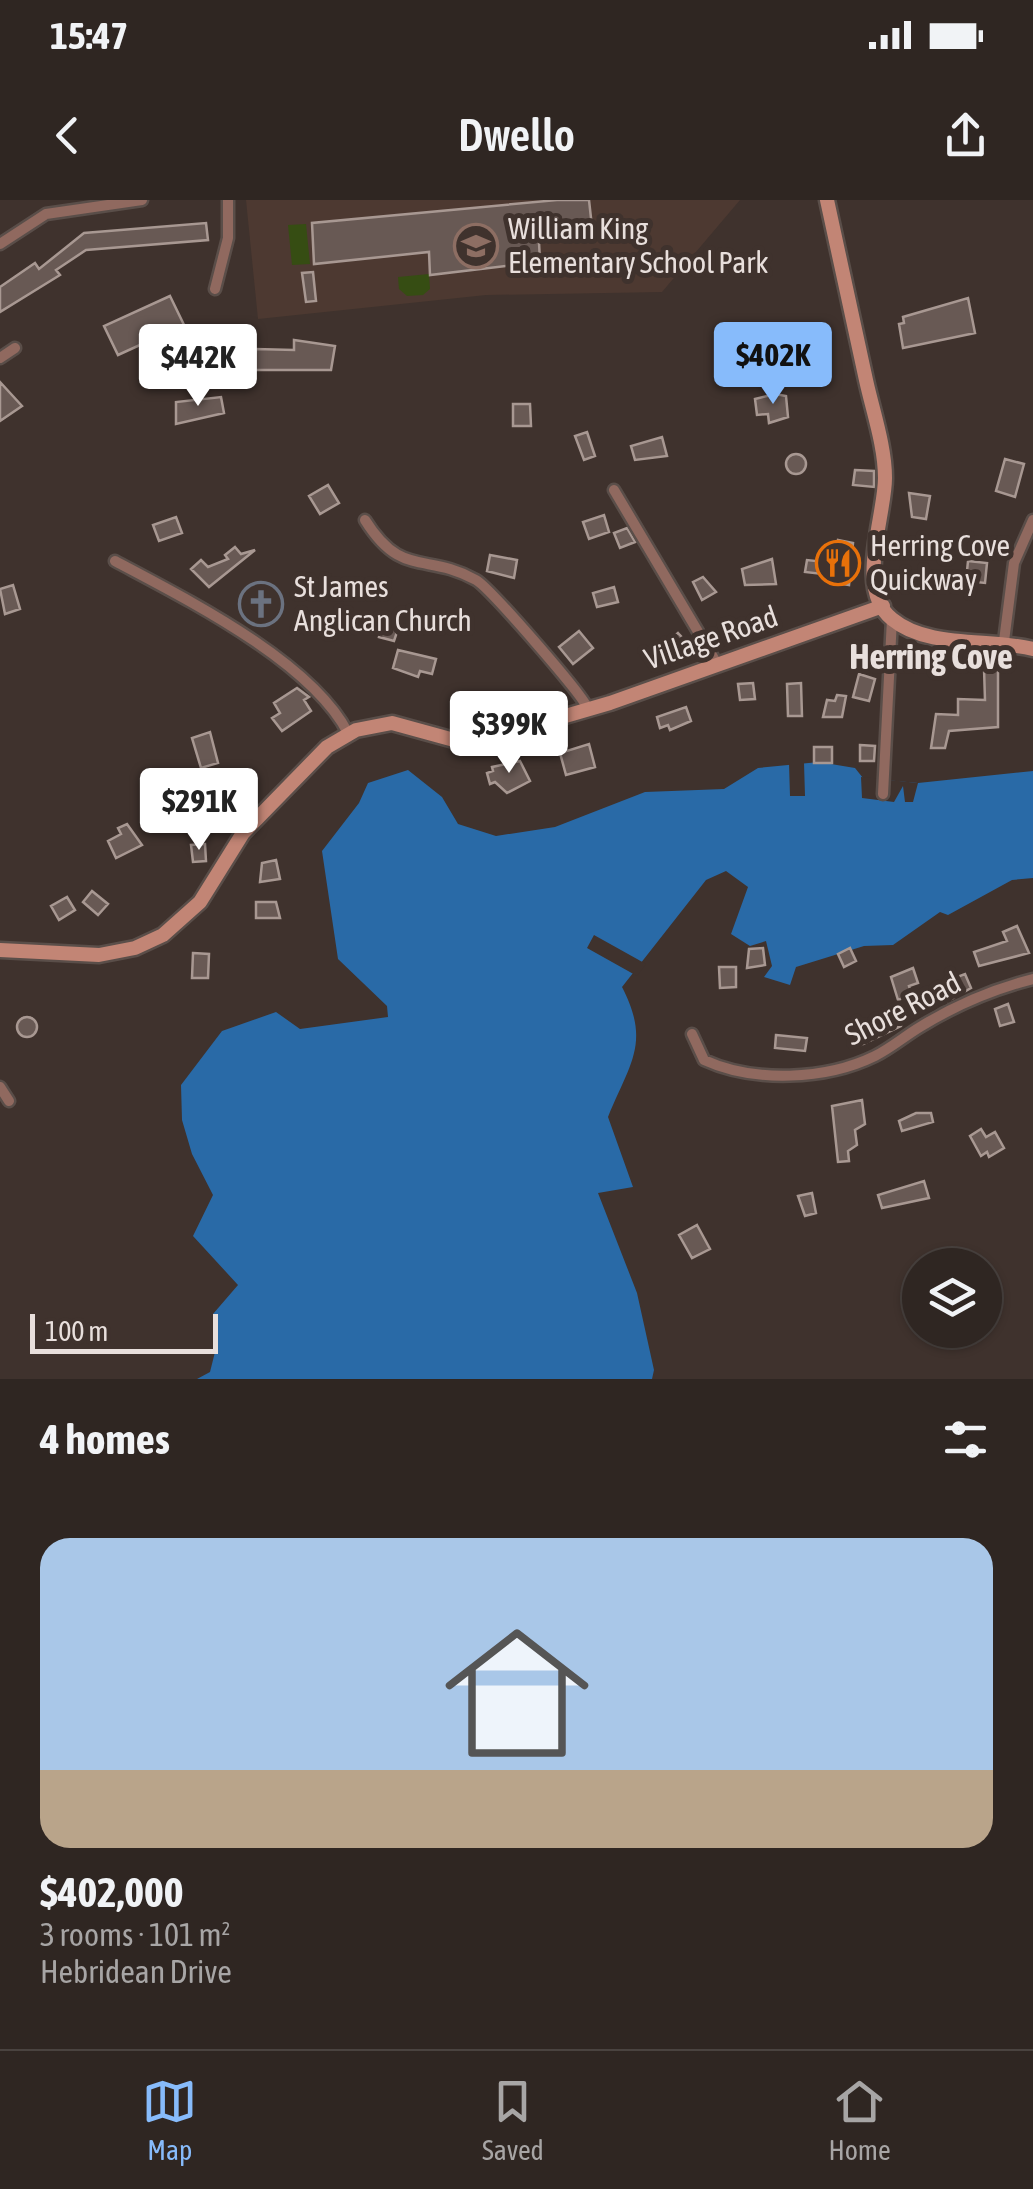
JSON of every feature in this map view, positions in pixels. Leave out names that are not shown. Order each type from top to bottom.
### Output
[{"type":"street","points":[[37,200],[46,214]]},
{"type":"street","points":[[0,244],[46,214],[142,200]]},
{"type":"street","points":[[215,288],[228,238],[228,200]]},
{"type":"street","points":[[827,200],[883,458],[884,506],[875,572],[883,606],[892,619],[934,637],[1004,642],[1033,649]]},
{"type":"street","points":[[0,358],[14,348]]},
{"type":"street","points":[[614,490],[716,662]]},
{"type":"street","points":[[365,520],[380,544],[396,556],[483,585],[573,682],[588,709]]},
{"type":"street","points":[[1004,642],[1014,562],[1033,520]]},
{"type":"street","points":[[115,560],[261,644],[326,702],[348,733]]},
{"type":"street","name":"Village Road","points":[[0,950],[99,955],[135,948],[163,935],[200,902],[243,832],[320,753],[348,733],[392,723],[440,738],[474,740],[588,709],[883,606]]},
{"type":"street","points":[[883,794],[892,619]]},
{"type":"street","name":"Shore Road","points":[[692,1034],[704,1060],[726,1070],[777,1076],[817,1072],[874,1057],[938,1018],[1033,979]]},
{"type":"street","points":[[0,1087],[9,1101]]},
{"type":"shaded area","name":"William King Elementary School Park","points":[[246,200],[740,200],[662,292],[486,295],[258,319]]},
{"type":"green space","points":[[306,224],[310,264],[292,265],[288,225]]},
{"type":"green space","points":[[429,274],[430,289],[423,295],[407,296],[399,289],[398,277]]},
{"type":"water","points":[[819,762],[855,768],[863,778],[918,783],[1033,771],[1033,878],[1012,880],[948,915],[940,912],[893,945],[864,946],[796,967],[790,985],[764,977],[772,966],[766,941],[750,946],[731,934],[748,887],[726,871],[706,880],[622,987],[631,1006],[636,1039],[630,1067],[608,1117],[633,1187],[598,1193],[637,1293],[654,1370],[652,1379],[197,1379],[210,1372],[215,1352],[213,1314],[238,1285],[193,1236],[213,1195],[192,1154],[182,1120],[181,1085],[222,1031],[276,1012],[300,1029],[388,1017],[387,1006],[338,959],[322,851],[359,803],[368,783],[408,770],[442,797],[458,824],[496,836],[555,827],[645,792],[724,789],[758,768]]},
{"type":"pier","points":[[789,763],[804,763],[805,796],[790,796]]},
{"type":"pier","points":[[861,777],[918,783],[913,802],[905,802],[903,786],[894,802],[862,798]]},
{"type":"pier","points":[[594,935],[646,964],[637,976],[587,948]]},
{"type":"building","points":[[589,200],[593,236],[539,242],[540,262],[430,275],[429,252],[314,264],[312,223]]},
{"type":"building","points":[[206,223],[208,240],[86,250],[56,270],[60,275],[0,312],[0,287],[35,263],[39,269],[84,233]]},
{"type":"building","points":[[313,272],[316,301],[306,302],[302,273]]},
{"type":"building","points":[[170,296],[184,325],[118,355],[104,326]]},
{"type":"building","points":[[968,298],[975,333],[903,348],[899,324],[904,323],[903,317]]},
{"type":"building","points":[[294,340],[335,346],[331,370],[255,370],[256,349],[294,350]]},
{"type":"building","points":[[0,382],[22,406],[0,421]]},
{"type":"building","points":[[775,394],[786,396],[788,417],[769,423],[768,414],[757,415],[755,399]]},
{"type":"building","points":[[221,397],[224,413],[176,424],[176,402]]},
{"type":"building","points":[[513,404],[530,404],[531,426],[513,426]]},
{"type":"building","points":[[587,432],[595,456],[584,460],[575,436]]},
{"type":"building","points":[[662,437],[667,456],[635,460],[631,446]]},
{"type":"building","points":[[796,454],[806,464],[796,474],[786,464]]},
{"type":"building","points":[[1005,459],[1024,464],[1015,497],[996,491]]},
{"type":"building","points":[[855,470],[874,471],[874,487],[853,485]]},
{"type":"building","points":[[328,485],[339,503],[320,514],[309,496]]},
{"type":"building","points":[[909,493],[930,496],[926,519],[912,517]]},
{"type":"building","points":[[604,515],[609,532],[589,539],[583,522]]},
{"type":"building","points":[[176,517],[182,533],[159,541],[153,525]]},
{"type":"building","points":[[627,528],[635,542],[620,548],[614,533]]},
{"type":"building","points":[[838,540],[853,543],[849,585],[831,582],[832,575],[805,572],[807,560],[834,563]]},
{"type":"building","points":[[235,547],[241,554],[255,550],[209,587],[191,569],[201,560],[208,567],[228,559],[225,555]]},
{"type":"building","points":[[490,555],[517,560],[514,578],[487,571]]},
{"type":"building","points":[[772,559],[776,584],[745,585],[742,569]]},
{"type":"building","points":[[968,561],[987,563],[985,583],[966,581]]},
{"type":"building","points":[[703,577],[716,592],[702,600],[693,582]]},
{"type":"building","points":[[13,585],[20,609],[5,614],[0,589]]},
{"type":"building","points":[[614,587],[618,602],[597,607],[593,593]]},
{"type":"building","points":[[267,590],[276,598],[259,618],[249,610]]},
{"type":"building","points":[[382,625],[398,629],[394,641],[379,637]]},
{"type":"building","points":[[579,631],[593,648],[573,664],[559,647]]},
{"type":"building","points":[[678,633],[692,648],[680,658],[670,640]]},
{"type":"building","points":[[398,650],[436,659],[432,674],[420,671],[418,677],[393,668]]},
{"type":"building","points":[[984,668],[998,668],[998,727],[949,731],[945,748],[931,748],[936,714],[958,715],[958,699],[985,700]]},
{"type":"building","points":[[859,674],[875,679],[869,701],[853,697]]},
{"type":"building","points":[[753,683],[755,699],[740,700],[738,684]]},
{"type":"building","points":[[801,683],[802,716],[788,716],[787,684]]},
{"type":"building","points":[[297,688],[309,697],[304,700],[311,711],[282,731],[272,718],[280,713],[274,703]]},
{"type":"building","points":[[837,695],[846,696],[842,717],[823,717],[827,700],[835,701]]},
{"type":"building","points":[[686,707],[691,721],[670,730],[668,725],[660,728],[657,717]]},
{"type":"building","points":[[210,732],[218,763],[201,768],[192,738]]},
{"type":"building","points":[[589,744],[595,767],[566,775],[560,753]]},
{"type":"building","points":[[860,745],[875,746],[874,761],[860,761]]},
{"type":"building","points":[[814,747],[832,747],[832,763],[814,763]]},
{"type":"building","points":[[520,761],[530,781],[507,793],[495,782],[490,784],[487,773],[493,771],[492,767]]},
{"type":"building","points":[[127,824],[142,845],[116,858],[108,841],[121,834],[118,828]]},
{"type":"building","points":[[205,844],[206,861],[193,862],[191,845]]},
{"type":"building","points":[[276,860],[280,879],[260,882],[262,863]]},
{"type":"building","points":[[92,891],[108,904],[98,915],[83,902]]},
{"type":"building","points":[[67,897],[75,910],[59,920],[51,906]]},
{"type":"building","points":[[256,902],[276,902],[280,918],[256,918]]},
{"type":"building","points":[[1017,926],[1029,953],[979,966],[974,952],[1007,941],[1003,932]]},
{"type":"building","points":[[763,948],[765,965],[747,968],[749,949]]},
{"type":"building","points":[[850,948],[856,961],[844,967],[838,954]]},
{"type":"building","points":[[193,953],[209,954],[208,978],[192,978]]},
{"type":"building","points":[[719,967],[736,967],[736,987],[720,988]]},
{"type":"building","points":[[913,968],[918,983],[909,986],[912,995],[898,1000],[891,977]]},
{"type":"building","points":[[965,974],[971,988],[948,1001],[941,983]]},
{"type":"building","points":[[897,1003],[904,1021],[901,1026],[861,1045],[855,1029],[886,1019],[882,1010]]},
{"type":"building","points":[[1008,1004],[1014,1022],[1000,1026],[995,1009]]},
{"type":"building","points":[[27,1017],[37,1027],[27,1037],[17,1027]]},
{"type":"building","points":[[776,1035],[807,1038],[805,1051],[775,1048]]},
{"type":"building","points":[[862,1100],[865,1124],[855,1130],[857,1145],[848,1151],[849,1161],[838,1162],[832,1106]]},
{"type":"building","points":[[916,1113],[931,1113],[933,1122],[902,1131],[899,1121]]},
{"type":"building","points":[[981,1129],[986,1137],[995,1132],[1004,1148],[989,1157],[987,1152],[981,1156],[970,1136]]},
{"type":"building","points":[[924,1181],[929,1198],[882,1208],[878,1195]]},
{"type":"building","points":[[812,1193],[816,1213],[805,1216],[798,1196]]},
{"type":"building","points":[[697,1225],[710,1249],[692,1258],[679,1235]]},
{"type":"place","name":"William King Elementary School Park","points":[[476,246]]},
{"type":"place","name":"Herring Cove Quickway","points":[[838,563]]},
{"type":"place","name":"St James Anglican Church","points":[[261,604]]},
{"type":"district","name":"Herring Cove","points":[[931,657]]}]
